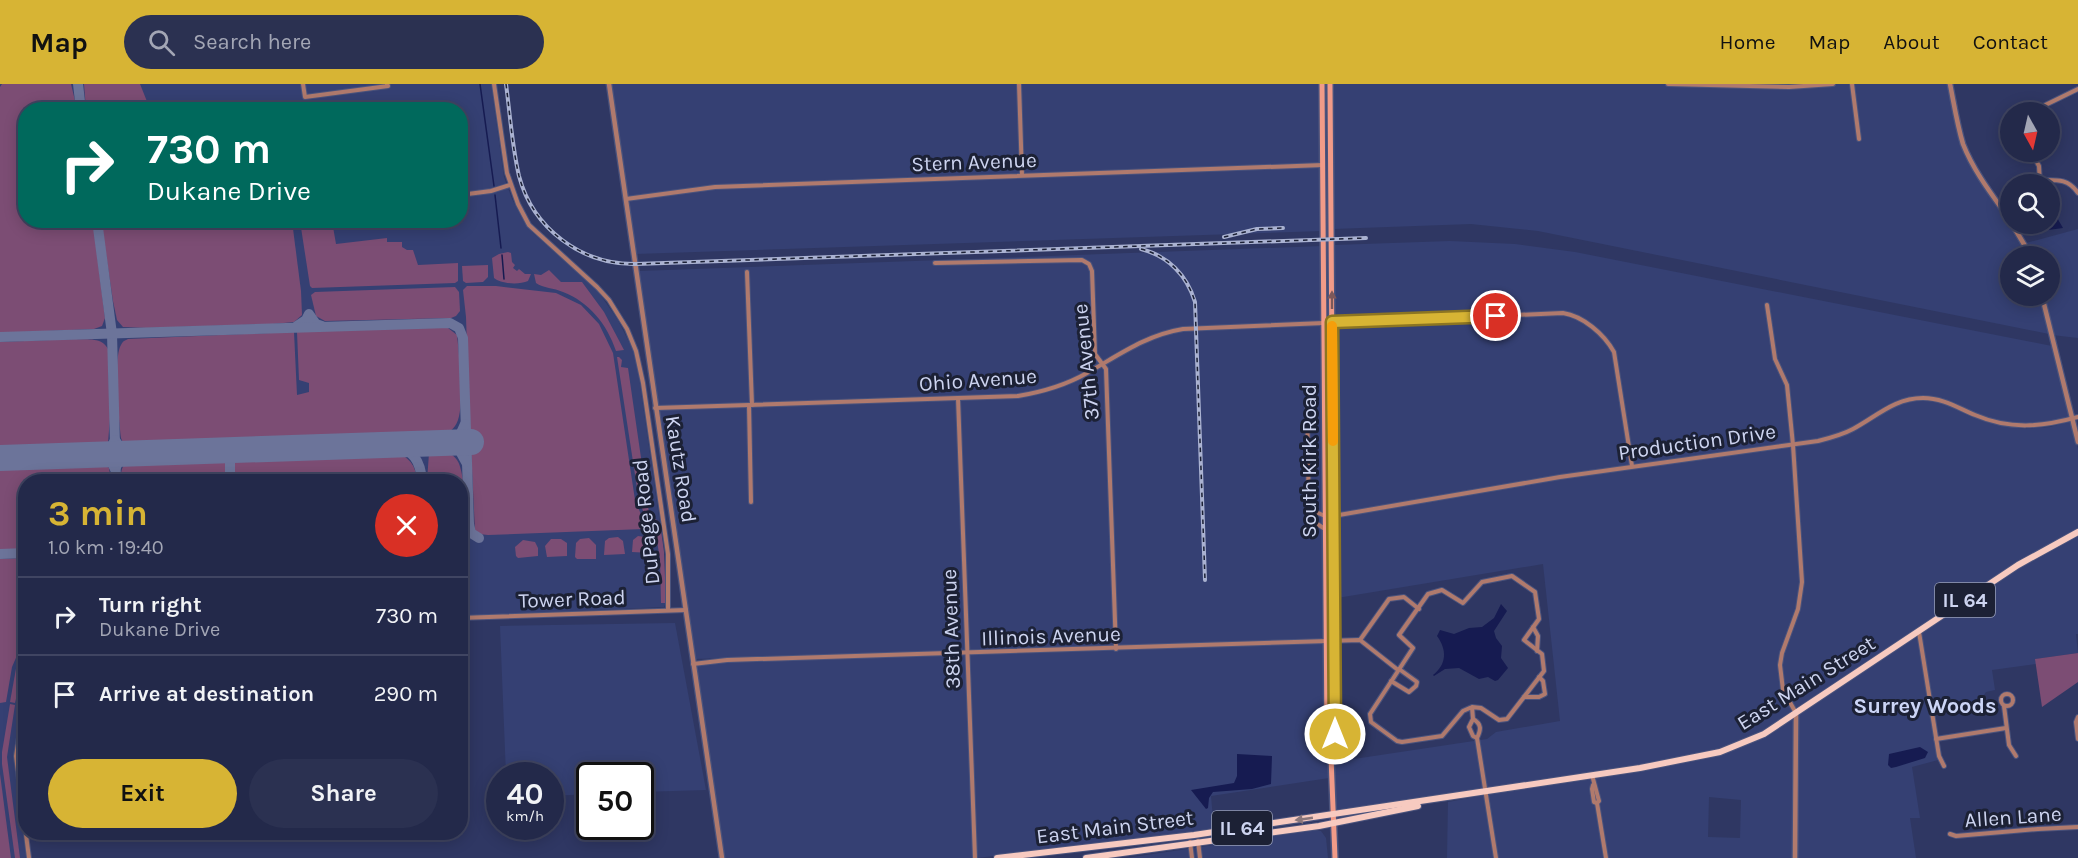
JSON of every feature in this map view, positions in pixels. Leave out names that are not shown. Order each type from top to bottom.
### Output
[{"type":"main road","name":"South Kirk Road","points":[[1322,84],[1328,734],[1335,858]]},
{"type":"main road","name":"South Kirk Road","points":[[1330,84],[1335,734],[1331,757]]},
{"type":"main road","name":"East Main Street","points":[[997,858],[1190,836],[1332,816],[1592,775],[1720,752],[1764,734],[2018,565],[2078,532]]},
{"type":"main road","name":"East Main Street","points":[[1086,858],[1333,824],[1486,792]]},
{"type":"street","points":[[303,84],[305,97],[388,86],[387,84]]},
{"type":"street","name":"DuPage Road","points":[[494,84],[510,185],[529,225],[609,300],[635,347],[644,383],[668,554],[669,610]]},
{"type":"street","name":"Kautz Road","points":[[609,84],[722,858]]},
{"type":"street","points":[[1019,84],[1022,175]]},
{"type":"street","points":[[1668,84],[1790,87],[1833,84]]},
{"type":"street","points":[[1852,84],[1859,139]]},
{"type":"street","points":[[1950,84],[1960,132],[1969,157],[2000,207]]},
{"type":"street","points":[[2049,102],[2077,87]]},
{"type":"street","name":"Stern Avenue","points":[[626,199],[715,186],[1324,165]]},
{"type":"street","points":[[2060,179],[2069,183],[2078,193]]},
{"type":"street","points":[[468,194],[491,191],[510,185]]},
{"type":"street","points":[[2019,234],[2026,246]]},
{"type":"street","name":"37th Avenue","points":[[935,263],[1082,260],[1089,264],[1092,271],[1095,354],[1106,369],[1116,649]]},
{"type":"street","points":[[747,272],[752,502]]},
{"type":"street","points":[[1767,305],[1775,359],[1787,385],[1802,582],[1798,609],[1780,665],[1783,690],[1796,714],[1795,858]]},
{"type":"street","points":[[2045,306],[2075,417],[2078,442]]},
{"type":"street","name":"Ohio Avenue","points":[[655,408],[1011,396],[1037,392],[1077,378],[1139,342],[1172,331],[1196,327],[1564,313],[1583,321],[1604,338],[1612,348],[1616,359],[1632,466]]},
{"type":"street","name":"38th Avenue","points":[[958,398],[975,858]]},
{"type":"street","name":"Production Drive","points":[[1309,509],[1325,516],[1333,516],[1632,466],[1793,445],[1837,436],[1863,423],[1888,406],[1914,399],[1940,400],[2005,425],[2036,426],[2075,417]]},
{"type":"street","points":[[1307,402],[1309,509],[1311,520],[1326,529]]},
{"type":"street","points":[[1512,576],[1535,592],[1539,619],[1524,640],[1542,654],[1544,671],[1507,719],[1499,720],[1481,708],[1472,707],[1463,711],[1442,736],[1402,742],[1397,741],[1371,722],[1369,718],[1413,648],[1399,635],[1419,609],[1428,594],[1442,590],[1463,603],[1482,582],[1512,576]]},
{"type":"street","points":[[1391,681],[1409,692],[1417,682],[1360,640],[1389,599],[1404,597],[1419,609]]},
{"type":"street","name":"Tower Road","points":[[468,618],[686,610]]},
{"type":"street","points":[[1533,627],[1538,636],[1537,651]]},
{"type":"street","points":[[1919,631],[1939,756],[1944,766]]},
{"type":"street","name":"Illinois Avenue","points":[[693,664],[727,660],[1360,640]]},
{"type":"street","points":[[1524,697],[1539,697],[1545,694],[1543,681],[1539,677]]},
{"type":"street","points":[[2004,706],[2009,745],[2016,756]]},
{"type":"street","points":[[1472,707],[1473,719],[1469,729],[1477,738]]},
{"type":"street","points":[[2078,717],[2076,722],[2078,739]]},
{"type":"street","points":[[1473,719],[1479,723],[1480,727],[1477,738],[1496,858]]},
{"type":"street","points":[[1936,739],[2006,728]]},
{"type":"street","points":[[18,744],[16,756],[18,772]]},
{"type":"street","points":[[1592,775],[1594,802],[1597,803],[1606,858]]},
{"type":"street","name":"Allen Lane","points":[[1950,834],[1956,836],[2078,827]]},
{"type":"street","points":[[1198,834],[1200,858]]},
{"type":"street","points":[[1190,836],[1192,858]]},
{"type":"street","points":[[27,840],[29,858]]},
{"type":"shaded area","points":[[0,84],[491,84],[504,177],[524,222],[533,233],[597,290],[618,320],[633,350],[638,370],[664,552],[666,603],[664,607],[468,616],[468,474],[18,474],[18,734],[14,760],[18,793],[18,840],[24,840],[26,858],[0,858]]},
{"type":"shaded area","points":[[2,84],[71,84],[75,102],[18,102],[18,228],[94,228],[105,318],[102,326],[94,329],[0,333],[0,87]]},
{"type":"shaded area","points":[[84,84],[140,84],[147,102],[85,102]]},
{"type":"shaded area","points":[[611,84],[1320,84],[1322,231],[635,254]]},
{"type":"shaded area","points":[[1332,84],[1948,84],[1960,138],[2000,206],[2000,234],[2016,234],[2023,246],[2000,246],[2000,306],[2042,306],[2049,334],[1538,231],[1471,224],[1333,229]]},
{"type":"shaded area","points":[[102,228],[293,228],[302,315],[294,322],[123,327],[117,320]]},
{"type":"shaded area","points":[[301,228],[333,228],[336,244],[387,238],[387,242],[402,242],[402,247],[413,250],[418,265],[458,263],[458,281],[455,283],[312,288]]},
{"type":"shaded area","points":[[2078,229],[2078,338],[2052,335],[2045,306],[2060,306],[2060,246],[2027,246],[2026,243]]},
{"type":"shaded area","points":[[1450,241],[1515,244],[1575,252],[2052,346],[2070,417],[2033,425],[2006,424],[1965,412],[1986,422],[2023,429],[2050,427],[2071,421],[2078,449],[2078,529],[1797,711],[1784,689],[1781,666],[1803,590],[1800,522],[1800,582],[1797,609],[1778,666],[1781,690],[1796,714],[1763,732],[1719,750],[1625,768],[1334,813],[1334,762],[1487,739],[1496,732],[1560,721],[1543,564],[1337,598],[1334,245]]},
{"type":"shaded area","points":[[1322,246],[1325,639],[695,659],[639,271]]},
{"type":"shaded area","points":[[511,253],[512,262],[515,265],[513,268],[525,274],[531,274],[528,281],[510,283],[494,278],[492,258]]},
{"type":"shaded area","points":[[488,265],[488,277],[483,282],[466,283],[463,281],[462,266]]},
{"type":"shaded area","points":[[549,270],[561,282],[582,282],[604,312],[624,350],[616,351],[608,332],[589,308],[572,296],[536,283],[534,274],[541,275]]},
{"type":"shaded area","points":[[467,286],[496,286],[556,293],[581,305],[599,324],[613,353],[635,500],[645,524],[644,529],[488,535],[475,531],[471,448],[474,448],[474,436],[470,436],[463,290]]},
{"type":"shaded area","points":[[455,287],[459,292],[460,311],[451,318],[325,321],[316,316],[311,295],[315,292]]},
{"type":"shaded area","points":[[448,328],[457,335],[461,382],[460,409],[455,426],[439,437],[130,448],[123,443],[121,438],[117,362],[121,345],[128,339],[294,332],[297,395],[309,392],[309,383],[299,380],[297,332]]},
{"type":"shaded area","points":[[76,339],[98,341],[108,349],[110,418],[108,443],[100,449],[0,452],[0,342]]},
{"type":"shaded area","points":[[617,357],[622,360],[621,367],[628,368],[649,513],[660,523],[664,552],[666,603],[661,603],[660,559],[655,529],[650,528],[639,501]]},
{"type":"shaded area","points":[[441,449],[450,453],[460,466],[462,474],[428,474],[429,453]]},
{"type":"shaded area","points":[[394,451],[411,462],[416,474],[233,474],[233,464],[240,456]]},
{"type":"shaded area","points":[[220,457],[226,464],[227,474],[121,474],[125,464],[130,460]]},
{"type":"shaded area","points":[[100,461],[109,468],[110,474],[18,474],[18,549],[0,550],[0,465]]},
{"type":"shaded area","points":[[2078,534],[2078,634],[2076,634],[2078,653],[2036,659],[2036,664],[1992,670],[1995,690],[1986,692],[1980,701],[1933,708],[1921,632],[2022,564]]},
{"type":"shaded area","points":[[638,536],[649,539],[651,553],[632,552],[633,540]]},
{"type":"shaded area","points":[[618,537],[623,541],[625,554],[604,555],[605,541]]},
{"type":"shaded area","points":[[589,538],[596,545],[596,559],[577,559],[575,557],[576,543],[580,539]]},
{"type":"shaded area","points":[[551,539],[561,539],[567,543],[567,556],[547,557],[545,546]]},
{"type":"shaded area","points":[[523,540],[535,542],[538,556],[518,558],[516,556],[515,547]]},
{"type":"shaded area","points":[[18,558],[18,653],[12,667],[6,702],[0,703],[0,559]]},
{"type":"shaded area","points":[[1501,604],[1507,611],[1494,631],[1502,646],[1501,658],[1508,668],[1498,680],[1495,681],[1488,677],[1479,679],[1459,668],[1445,669],[1434,676],[1444,657],[1443,646],[1437,636],[1440,630],[1454,634],[1469,628],[1482,627],[1494,618]]},
{"type":"shaded area","points":[[675,623],[706,790],[654,792],[654,762],[576,762],[576,795],[564,795],[564,762],[505,762],[500,626]]},
{"type":"shaded area","points":[[1918,634],[1938,760],[1912,767],[1920,818],[1910,818],[1916,858],[1797,858],[1798,715]]},
{"type":"shaded area","points":[[1325,643],[1329,778],[1211,796],[1214,830],[977,858],[968,655]]},
{"type":"shaded area","points":[[2078,653],[2078,682],[2042,707],[2035,659]]},
{"type":"shaded area","points":[[965,655],[973,858],[725,858],[695,663]]},
{"type":"shaded area","points":[[18,661],[18,690],[15,703],[10,702]]},
{"type":"shaded area","points":[[10,704],[15,705],[7,757],[20,858],[15,858],[2,764]]},
{"type":"shaded area","points":[[1794,717],[1793,858],[1608,858],[1594,777],[1721,754]],"holes":[[[1709,797],[1741,800],[1740,838],[1708,837]]]},
{"type":"shaded area","points":[[1920,747],[1928,752],[1925,758],[1891,768],[1888,765],[1889,754]]},
{"type":"shaded area","points":[[1237,754],[1272,756],[1271,784],[1252,789],[1213,792],[1206,809],[1191,790],[1234,783],[1237,776]]},
{"type":"shaded area","points":[[0,774],[11,858],[0,858]]},
{"type":"shaded area","points":[[1591,777],[1603,858],[1498,858],[1488,793]]},
{"type":"shaded area","points":[[1485,795],[1496,858],[1447,858],[1448,802]]},
{"type":"shaded area","points":[[1321,831],[1326,838],[1328,858],[1126,858]]},
{"type":"waterway","points":[[480,84],[494,186]]},
{"type":"waterway","points":[[495,195],[501,248]]},
{"type":"waterway","points":[[502,255],[504,279]]},
{"type":"taxiway","points":[[78,84],[80,102]]},
{"type":"taxiway","points":[[98,228],[112,334],[116,474]]},
{"type":"taxiway","points":[[297,326],[306,320],[309,314],[316,324],[322,326]]},
{"type":"taxiway","points":[[0,337],[450,323],[459,328],[463,338],[467,474]]},
{"type":"taxiway","points":[[465,424],[460,435],[448,443],[460,451],[466,462]]},
{"type":"taxiway","points":[[115,440],[121,449],[131,454],[120,459],[115,469],[110,459],[100,455],[110,450],[115,440]]},
{"type":"taxiway","points":[[392,445],[405,450],[414,457],[418,462],[421,474]]},
{"type":"taxiway","points":[[218,451],[226,455],[230,462],[232,455],[242,450]]},
{"type":"taxiway","points":[[230,462],[230,474]]},
{"type":"taxiway","points":[[468,493],[469,524]]},
{"type":"taxiway","points":[[468,526],[469,524],[471,533],[479,538]]},
{"type":"taxiway","points":[[0,554],[18,553]]},
{"type":"runway","points":[[0,458],[471,442]]},
{"type":"railway","points":[[506,84],[519,176],[536,212],[562,240],[579,251],[616,263],[1366,238]]},
{"type":"railway","points":[[1224,237],[1257,229],[1283,228]]},
{"type":"railway","points":[[1141,249],[1160,256],[1175,268],[1187,283],[1195,302],[1205,580]]},
{"type":"slow traffic","points":[[1332,326],[1333,441]]},
{"type":"district","name":"Surrey Woods","points":[[1925,706]]},
{"type":"route","points":[[1335,734],[1332,322],[1496,316]]}]
